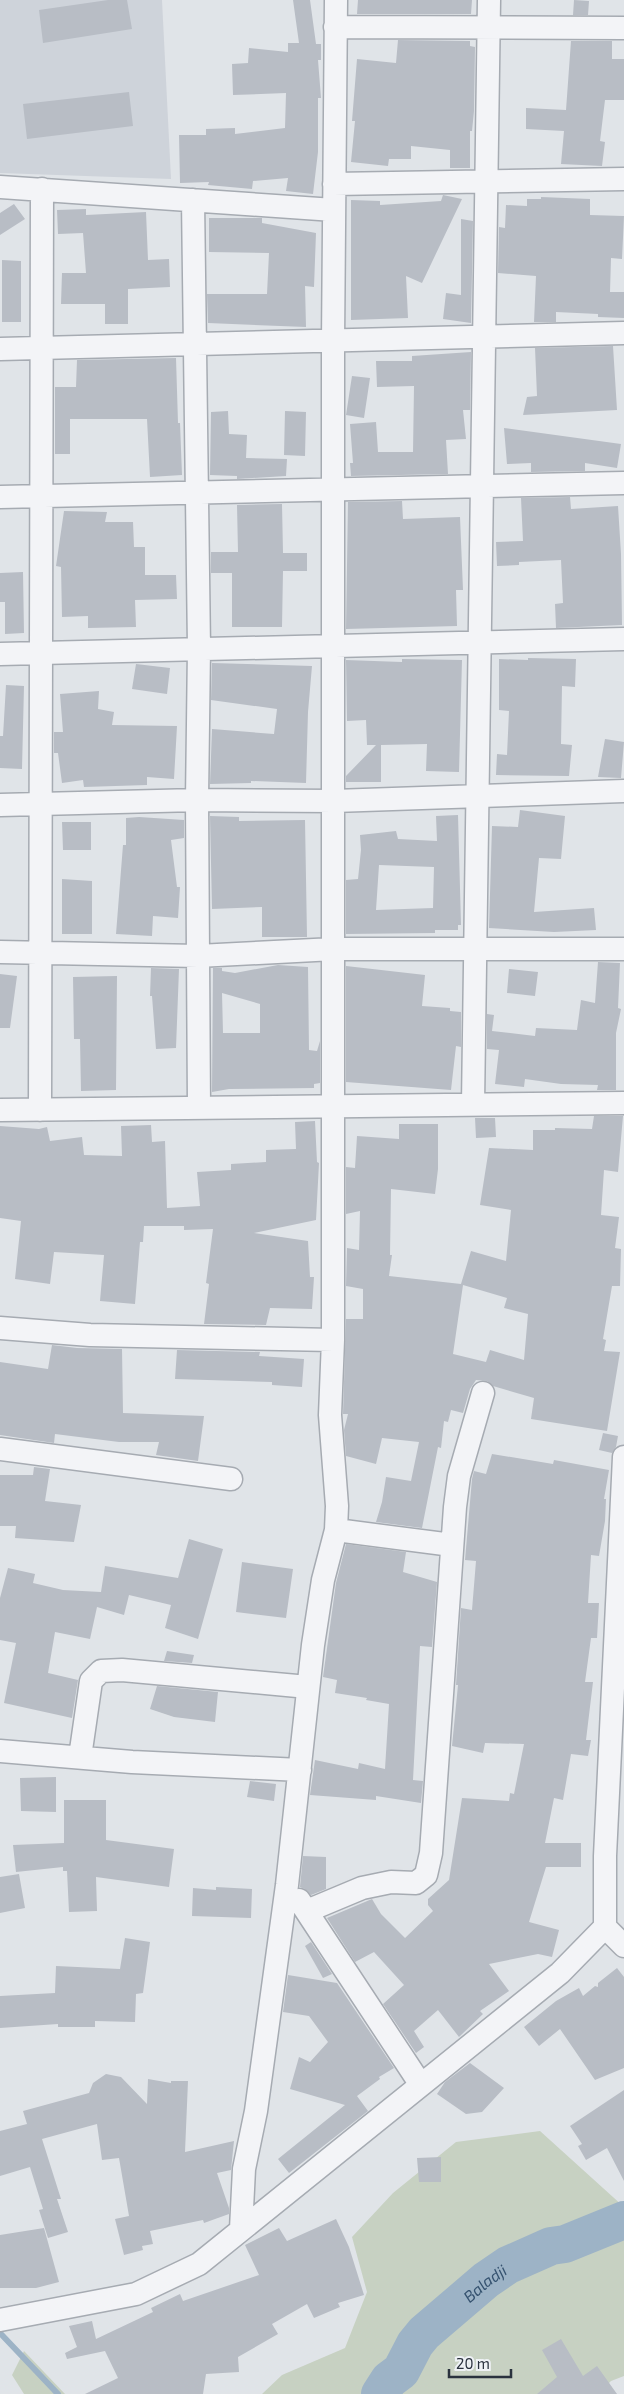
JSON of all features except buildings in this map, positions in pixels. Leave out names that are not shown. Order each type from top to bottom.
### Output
[{"type":"street","points":[[242,2229],[244,2169],[256,2111],[287,1885],[308,1687],[322,1580],[336,1530],[330,1415],[333,1340],[334,1106],[333,342],[336,0]]},
{"type":"street","points":[[474,1104],[478,643],[489,0]]},
{"type":"street","points":[[336,27],[624,28]]},
{"type":"street","points":[[334,184],[624,179]]},
{"type":"street","points":[[0,187],[334,210]]},
{"type":"street","points":[[40,1110],[42,189]]},
{"type":"street","points":[[193,200],[195,492],[199,648],[197,800],[199,1108]]},
{"type":"street","points":[[0,349],[194,343],[333,342],[624,333]]},
{"type":"street","points":[[0,497],[624,484]]},
{"type":"street","points":[[0,654],[624,639]]},
{"type":"street","points":[[0,804],[197,800],[334,801],[624,791]]},
{"type":"street","points":[[0,952],[198,956],[334,949],[624,949]]},
{"type":"street","points":[[0,1110],[624,1103]]},
{"type":"street","points":[[0,1328],[90,1335],[333,1340]]},
{"type":"street","points":[[306,1910],[362,1888],[391,1882],[416,1883],[426,1875],[430,1853],[452,1545],[459,1476],[483,1393]]},
{"type":"street","points":[[0,1449],[231,1479]]},
{"type":"street","points":[[0,2320],[136,2294],[199,2264],[560,1973],[604,1927],[604,1856],[624,1457]]},
{"type":"street","points":[[336,1530],[452,1545]]},
{"type":"street","points":[[80,1757],[91,1681],[101,1671],[122,1670],[308,1687]]},
{"type":"street","points":[[0,1751],[300,1770]]},
{"type":"street","points":[[287,1885],[306,1910],[421,2085]]},
{"type":"street","points":[[604,1927],[624,1946]]},
{"type":"shaded area","points":[[0,0],[162,0],[171,179],[0,173]]},
{"type":"green space","name":"Baladji","points":[[540,2131],[624,2207],[624,2376],[611,2381],[598,2394],[262,2394],[282,2375],[345,2348],[367,2292],[352,2237],[393,2193],[456,2142]]},
{"type":"green space","points":[[24,2351],[65,2394],[24,2394],[12,2375]]},
{"type":"waterway","name":"Baladji","points":[[380,2394],[389,2380],[401,2371],[415,2344],[424,2333],[486,2280],[508,2265],[551,2246],[565,2244],[624,2220]]},
{"type":"waterway","points":[[0,2333],[58,2394]]}]
